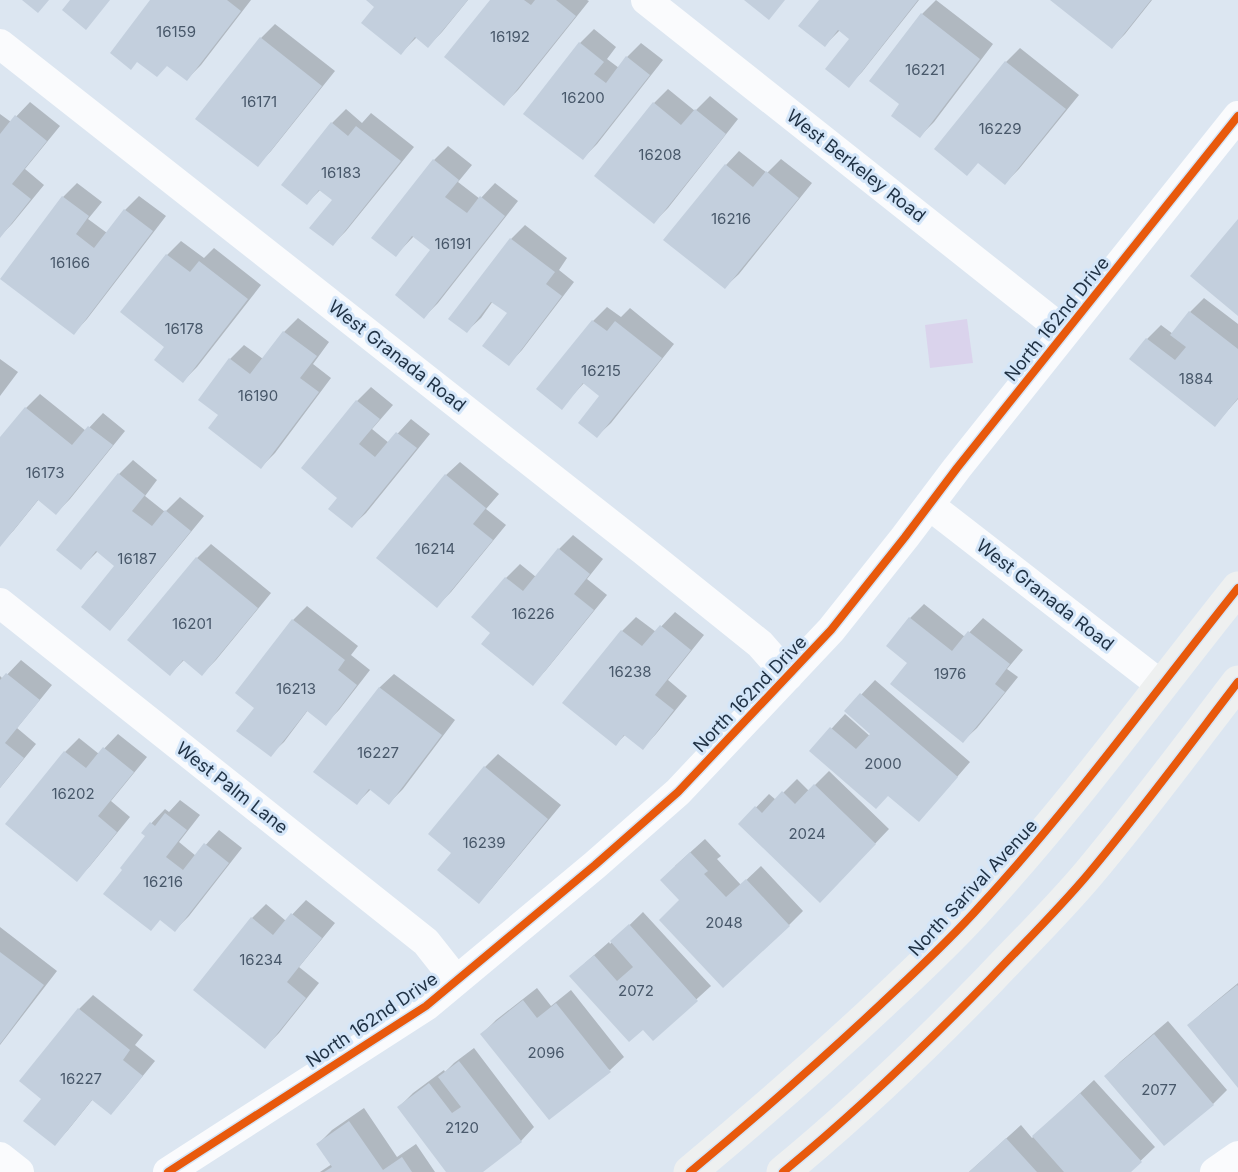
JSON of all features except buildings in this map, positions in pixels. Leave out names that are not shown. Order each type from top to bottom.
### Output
[{"type":"main road","name":"North Sarival Avenue","points":[[690,1172],[754,1119],[853,1030],[981,906],[1090,778],[1238,588]]},
{"type":"main road","points":[[783,1172],[822,1140],[948,1023],[1044,924],[1114,842],[1238,682]]},
{"type":"street","name":"West Berkeley Road","points":[[646,0],[1065,332]]},
{"type":"street","name":"West Granada Road","points":[[0,44],[644,550],[760,644],[788,676]]},
{"type":"street","name":"North 162nd Drive","points":[[168,1172],[426,1006],[586,873],[678,792],[831,630],[1238,116]]},
{"type":"street","name":"West Granada Road","points":[[929,505],[1161,685]]},
{"type":"street","name":"West Palm Lane","points":[[0,603],[426,942],[456,980]]},
{"type":"street","points":[[1215,1172],[1238,1156]]},
{"type":"street","points":[[0,1157],[19,1172]]},
{"type":"shaded area","points":[[967,319],[973,363],[930,368],[925,325]]},
{"type":"cycle path","points":[[168,1172],[426,1006],[595,865],[678,792],[831,630],[1238,116]]},
{"type":"cycle path","points":[[690,1172],[834,1047],[969,918],[1080,789],[1238,588]]},
{"type":"cycle path","points":[[783,1172],[915,1054],[1053,914],[1127,826],[1238,682]]}]
